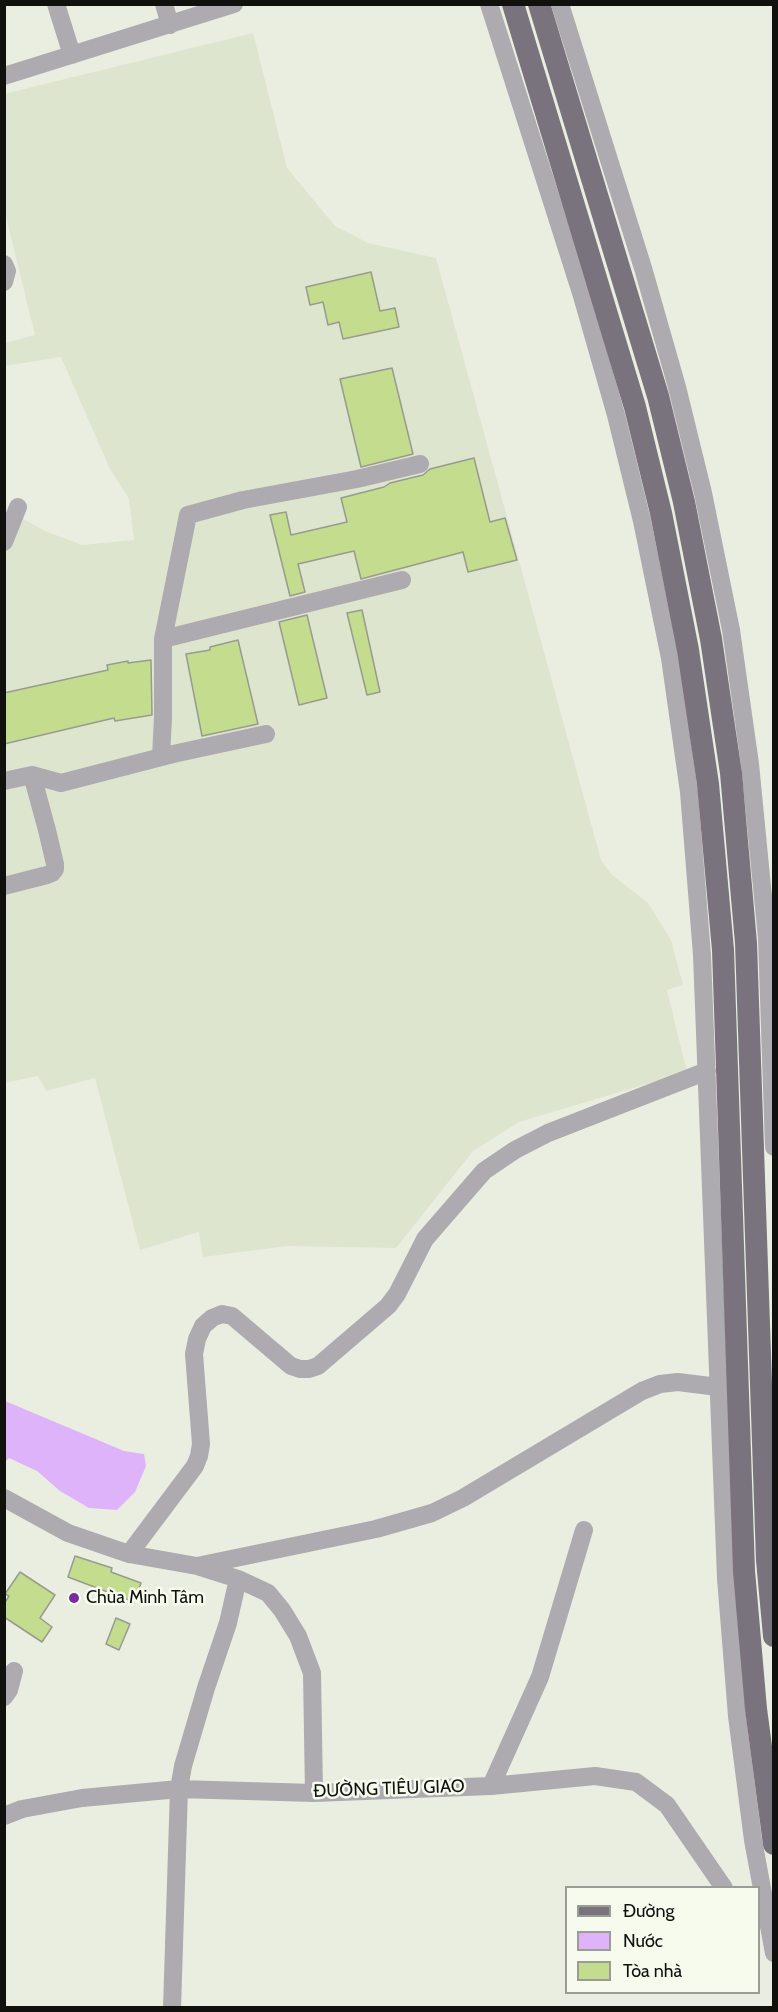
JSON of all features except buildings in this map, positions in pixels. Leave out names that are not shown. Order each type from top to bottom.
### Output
[{"type":"main road","points":[[513,4],[635,407],[661,513],[688,650],[708,784],[723,950],[730,1439],[756,1709],[774,1844]]},
{"type":"main road","points":[[539,4],[658,396],[684,502],[711,639],[731,773],[746,943],[768,1439],[767,1560],[774,1636]]},
{"type":"main road","points":[[730,1439],[768,1439]]},
{"type":"street","points":[[56,4],[72,55]]},
{"type":"street","points":[[164,4],[170,25]]},
{"type":"street","points":[[4,76],[234,4]]},
{"type":"street","points":[[489,4],[582,296],[616,415],[647,544],[670,658],[689,792],[702,955],[718,1387],[730,1439],[726,1578],[736,1716],[753,1840],[774,1953]]},
{"type":"street","points":[[560,4],[677,387],[703,493],[731,630],[746,730],[769,924],[774,1147]]},
{"type":"street","points":[[4,264],[7,271],[4,282]]},
{"type":"street","points":[[160,757],[163,717],[163,639],[188,514],[243,500],[357,479],[420,464]]},
{"type":"street","points":[[4,542],[18,507]]},
{"type":"street","points":[[163,639],[402,580]]},
{"type":"street","points":[[4,781],[32,775],[61,783],[160,757],[266,734]]},
{"type":"street","points":[[4,886],[47,875],[55,869],[32,775]]},
{"type":"street","points":[[129,1554],[195,1466],[199,1456],[201,1444],[194,1354],[203,1326],[212,1318],[222,1314],[232,1317],[291,1366],[309,1369],[318,1366],[388,1306],[397,1294],[424,1239],[484,1171],[515,1150],[548,1133],[707,1071]]},
{"type":"street","points":[[197,1566],[376,1529],[432,1513],[463,1498],[642,1391],[660,1384],[678,1382],[718,1387]]},
{"type":"street","points":[[4,1498],[68,1533],[129,1554],[197,1566],[238,1579],[268,1593],[298,1636],[312,1673],[314,1793]]},
{"type":"street","points":[[491,1786],[540,1677],[584,1530]]},
{"type":"street","points":[[172,2007],[178,1789],[206,1688],[228,1623],[238,1579]]},
{"type":"street","points":[[4,1697],[9,1690],[14,1671]]},
{"type":"street","name":"ĐƯỜNG TIÊU GIAO","points":[[4,1816],[22,1809],[82,1798],[178,1789],[314,1793],[491,1786],[595,1776],[636,1782],[667,1805],[723,1886]]},
{"type":"street","points":[[760,1938],[774,1958]]},
{"type":"shaded area","points":[[253,33],[287,168],[335,226],[368,243],[436,258],[601,860],[611,874],[648,903],[671,940],[683,985],[667,990],[687,1072],[519,1122],[473,1151],[396,1248],[287,1246],[203,1257],[199,1232],[140,1250],[95,1078],[46,1091],[38,1076],[5,1083],[5,509],[45,531],[82,545],[134,540],[129,499],[110,469],[61,357],[5,366],[5,343],[35,335],[5,213],[4,94]]},
{"type":"water","points":[[5,1401],[124,1451],[144,1454],[146,1466],[135,1492],[117,1510],[89,1508],[60,1491],[37,1471],[9,1458],[5,1462]]},
{"type":"place","name":"Chùa Minh Tâm","points":[[74,1598]]}]
